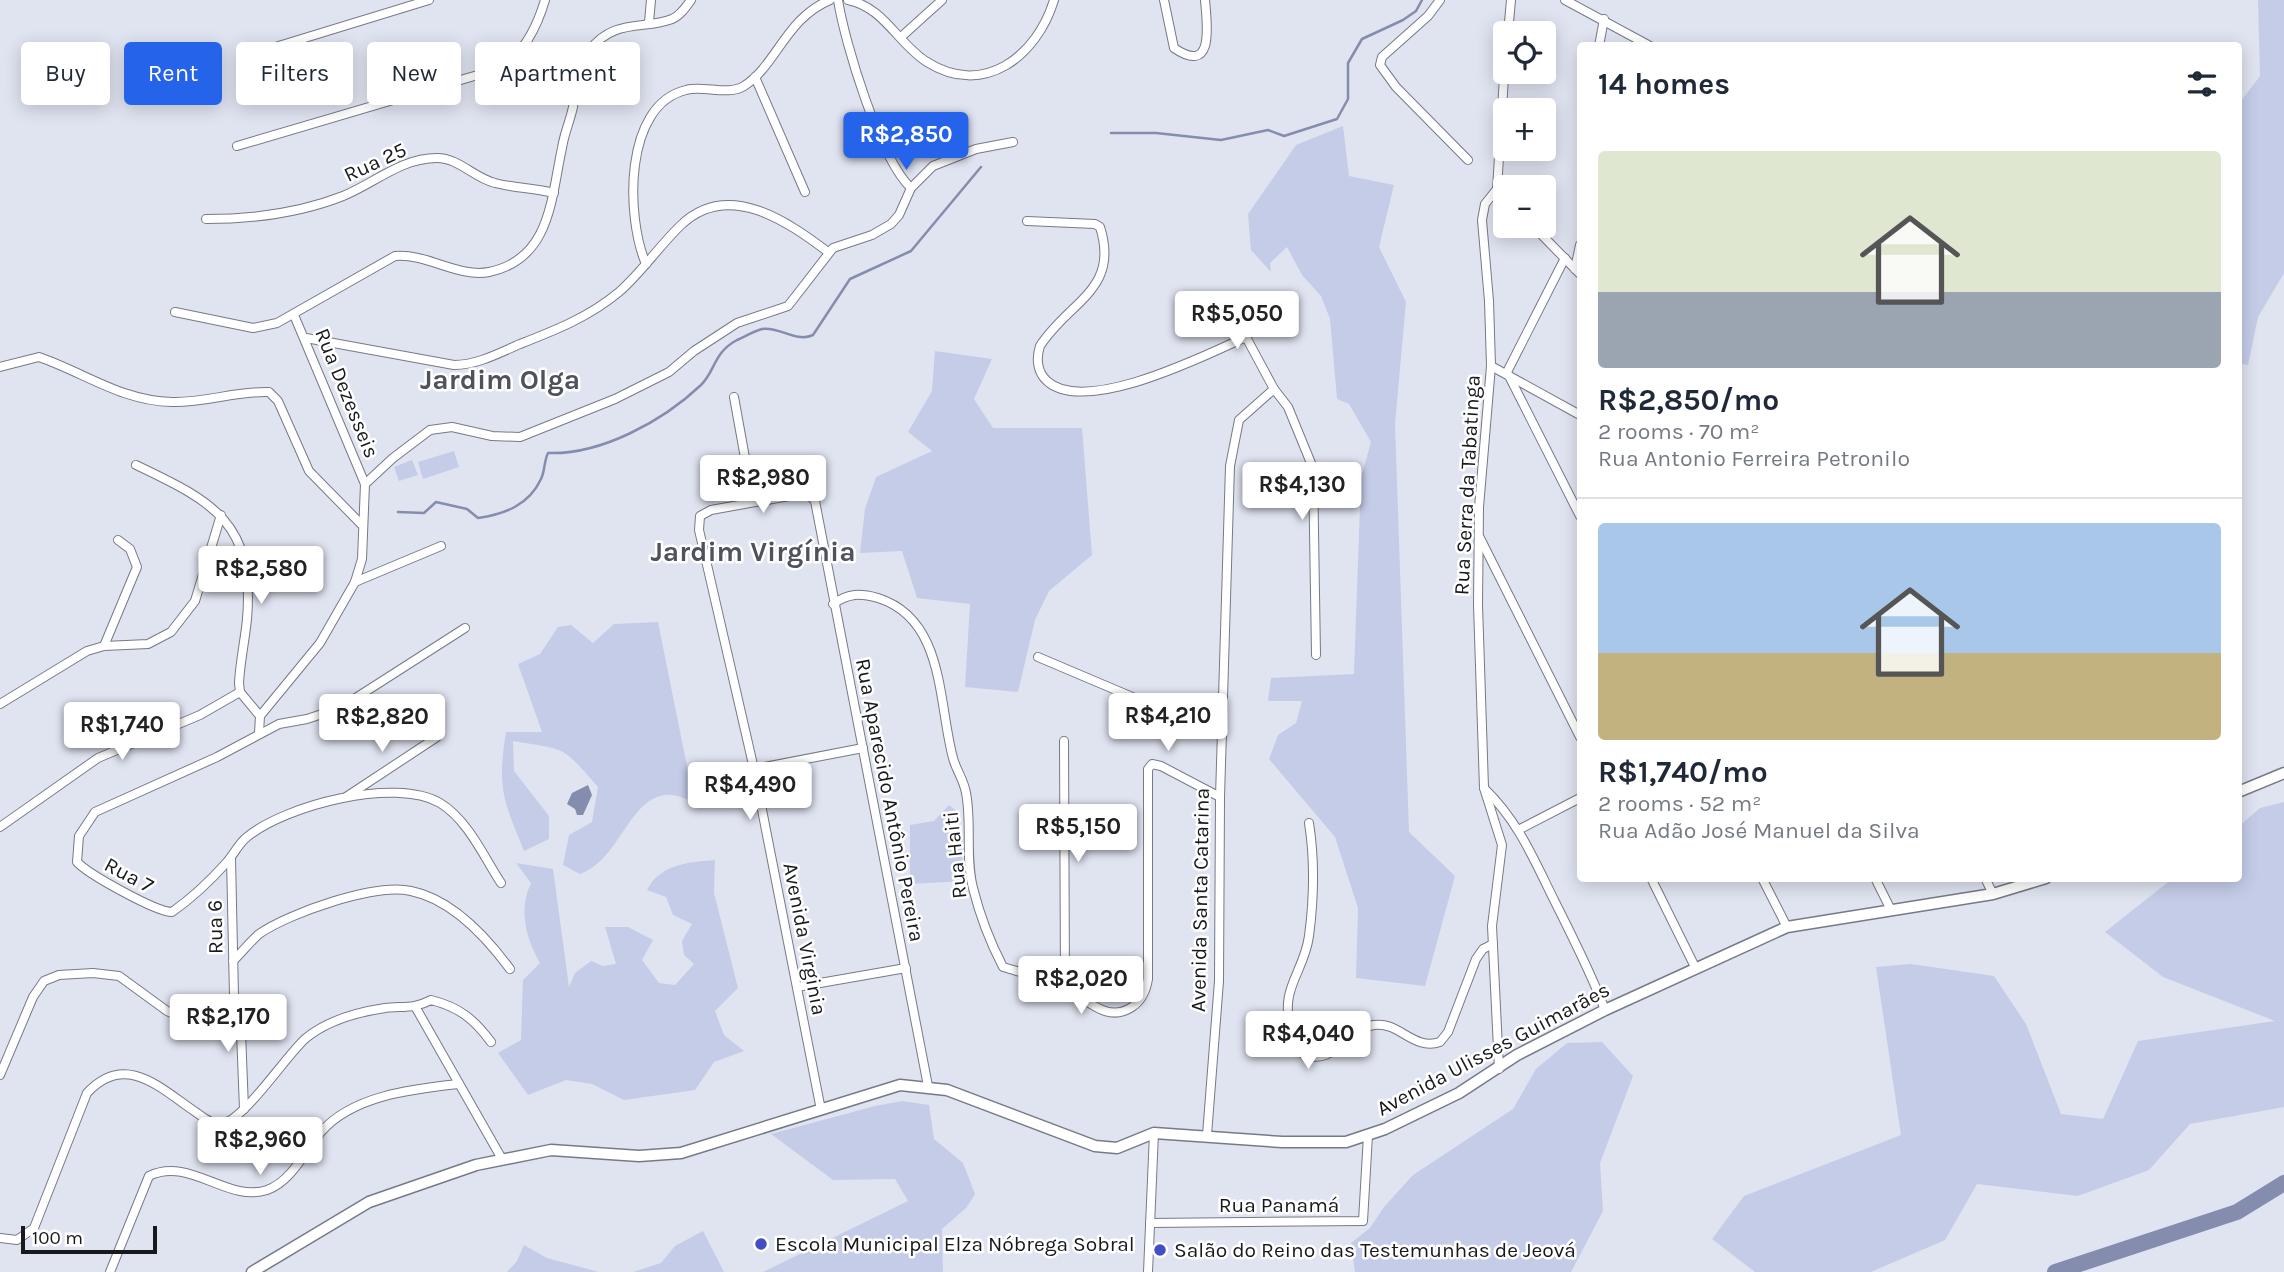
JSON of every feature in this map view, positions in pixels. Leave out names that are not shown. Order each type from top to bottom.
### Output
[{"type":"main road","points":[[2242,790],[2284,773]]},
{"type":"main road","name":"Avenida Ulisses Guimarães","points":[[252,1272],[390,1192],[502,1159],[551,1150],[639,1156],[681,1153],[900,1085],[947,1090],[1095,1146],[1117,1148],[1154,1133],[1282,1142],[1346,1142],[1368,1135],[1459,1093],[1517,1055],[1605,1010],[1787,927],[1890,908],[1993,894],[2033,882]]},
{"type":"street","points":[[292,42],[429,0]]},
{"type":"street","points":[[237,146],[498,69],[514,60],[528,40],[545,0]]},
{"type":"street","points":[[649,22],[651,0]]},
{"type":"street","points":[[175,312],[253,328],[295,315],[395,256],[410,255],[470,272],[486,273],[505,268],[538,241],[549,218],[584,59],[601,39],[625,27],[672,19],[691,0]]},
{"type":"street","points":[[646,264],[639,247],[634,217],[638,153],[648,117],[660,103],[688,89],[741,88],[755,77],[785,35],[830,0]]},
{"type":"street","points":[[838,0],[846,41],[872,115],[897,172],[911,188]]},
{"type":"street","points":[[848,0],[871,9],[918,55],[940,69],[976,74],[1006,68],[1026,52],[1046,22],[1054,0]]},
{"type":"street","points":[[901,37],[942,0]]},
{"type":"street","points":[[1164,0],[1174,48],[1185,55],[1197,55],[1205,50],[1208,41],[1205,0]]},
{"type":"street","points":[[1440,0],[1428,16],[1382,57],[1380,65],[1388,79],[1468,160]]},
{"type":"street","points":[[1509,21],[1511,0]]},
{"type":"street","points":[[1565,0],[1643,42]]},
{"type":"street","points":[[1600,42],[1604,19]]},
{"type":"street","points":[[755,77],[805,192]]},
{"type":"street","points":[[1498,175],[1504,84]]},
{"type":"street","points":[[465,628],[340,708],[307,719],[279,724],[259,733],[260,716],[320,643],[355,582],[362,559],[361,524],[365,484],[393,458],[430,430],[452,427],[492,436],[520,437],[615,400],[669,372],[694,351],[737,323],[788,306],[828,253],[840,245],[883,230],[899,215],[911,188],[925,172],[976,149],[1013,142]]},
{"type":"street","name":"Rua 25","points":[[206,219],[254,217],[317,206],[348,194],[403,165],[440,158],[453,161],[494,183],[554,193]]},
{"type":"street","name":"Rua Serra da Tabatinga","points":[[1493,195],[1486,205],[1482,220],[1491,366],[1478,535],[1485,788],[1502,845],[1493,910],[1499,1069]]},
{"type":"street","points":[[306,338],[454,365],[468,364],[582,319],[618,292],[694,215],[708,208],[731,205],[754,208],[781,219],[828,253]]},
{"type":"street","points":[[1027,221],[1095,224],[1100,227],[1105,246],[1106,260],[1101,278],[1040,346],[1037,358],[1041,374],[1053,386],[1088,391],[1130,385],[1246,337]]},
{"type":"street","points":[[1545,238],[1577,271]]},
{"type":"street","points":[[1507,372],[1564,258]]},
{"type":"street","points":[[1226,300],[1274,389],[1288,407],[1313,468],[1317,552],[1316,655]]},
{"type":"street","name":"Rua Dezesseis","points":[[295,315],[365,484]]},
{"type":"street","points":[[0,367],[39,357],[119,394],[151,400],[198,402],[244,392],[269,392],[278,401],[309,471],[361,524]]},
{"type":"street","points":[[1491,366],[1507,372],[1577,413]]},
{"type":"street","points":[[1507,372],[1577,510]]},
{"type":"street","name":"Avenida Santa Catarina","points":[[1207,1135],[1219,981],[1220,797],[1232,444],[1239,420],[1274,389]]},
{"type":"street","points":[[734,397],[753,502]]},
{"type":"street","points":[[136,465],[203,499],[221,515],[239,540],[246,571],[247,616],[240,692],[260,716]]},
{"type":"street","name":"Rua Aparecido Antônio Pereira","points":[[753,502],[808,494],[815,501],[928,1086]]},
{"type":"street","name":"Avenida Virginia","points":[[753,502],[702,513],[698,519],[699,530],[754,769],[821,1110]]},
{"type":"street","points":[[0,704],[74,658],[104,646],[148,645],[171,632],[195,601],[221,515]]},
{"type":"street","points":[[1478,535],[1577,731]]},
{"type":"street","points":[[104,646],[137,567],[135,555],[118,540]]},
{"type":"street","points":[[355,582],[441,546]]},
{"type":"street","name":"Rua Haiti","points":[[833,604],[846,595],[857,594],[893,604],[908,615],[930,645],[953,760],[967,794],[970,870],[987,935],[1003,967],[1065,986],[1096,1008],[1115,1012],[1134,1006],[1146,990],[1147,772],[1150,766],[1161,766],[1220,797]]},
{"type":"street","points":[[1038,657],[1222,735]]},
{"type":"street","points":[[0,827],[98,758],[200,715],[240,692]]},
{"type":"street","name":"Rua 7","points":[[231,858],[172,912],[157,909],[97,879],[77,862],[79,836],[94,812],[217,757],[259,733]]},
{"type":"street","points":[[345,798],[437,737]]},
{"type":"street","points":[[1064,741],[1065,986]]},
{"type":"street","points":[[754,769],[863,748]]},
{"type":"street","points":[[1485,788],[1520,829],[1589,968],[1605,1010]]},
{"type":"street","points":[[231,858],[245,838],[276,817],[314,804],[345,798],[411,793],[442,804],[463,824],[502,883]]},
{"type":"street","points":[[1520,829],[1577,800]]},
{"type":"street","points":[[1309,822],[1314,855],[1309,938],[1291,982],[1287,1004],[1291,1032],[1303,1053],[1315,1057],[1329,1054],[1372,1025],[1384,1025],[1421,1044],[1440,1042],[1448,1032],[1476,959],[1483,949],[1493,944]]},
{"type":"street","name":"Rua 6","points":[[231,858],[234,996],[241,1032],[244,1110]]},
{"type":"street","points":[[1653,882],[1696,969]]},
{"type":"street","points":[[1764,882],[1787,927]]},
{"type":"street","points":[[1877,882],[1890,908]]},
{"type":"street","points":[[1987,882],[1993,894]]},
{"type":"street","points":[[233,961],[257,936],[289,917],[328,903],[392,889],[421,894],[448,908],[493,946],[510,969]]},
{"type":"street","points":[[797,987],[906,968]]},
{"type":"street","points":[[0,1075],[33,997],[44,981],[59,975],[93,973],[119,976],[167,1011],[187,1020],[208,1016],[234,996]]},
{"type":"street","points":[[0,1238],[17,1240],[34,1228],[87,1093],[99,1080],[125,1073],[151,1080],[207,1120],[220,1124],[228,1123],[244,1110],[299,1045],[324,1027],[385,1008],[416,1008],[431,1000],[449,1005],[475,1019],[491,1042]]},
{"type":"street","points":[[416,1008],[502,1159]]},
{"type":"street","points":[[110,1272],[149,1176],[172,1169],[241,1189],[258,1192],[269,1189],[280,1183],[321,1132],[346,1112],[397,1095],[460,1084]]},
{"type":"street","points":[[1148,1272],[1154,1133]]},
{"type":"street","name":"Rua Panamá","points":[[1150,1223],[1363,1221],[1368,1135]]},
{"type":"shaded area","points":[[2258,0],[2284,0],[2284,273],[2258,317],[2248,365],[2242,364],[2242,100],[2260,76]]},
{"type":"shaded area","points":[[1343,126],[1349,176],[1394,185],[1379,247],[1406,302],[1395,424],[1409,832],[1455,876],[1425,986],[1356,978],[1358,908],[1335,837],[1269,759],[1278,735],[1296,723],[1302,701],[1268,701],[1271,678],[1354,674],[1361,478],[1371,442],[1349,404],[1337,399],[1330,319],[1321,296],[1302,275],[1287,247],[1270,263],[1271,272],[1251,250],[1248,214],[1296,145]]},
{"type":"shaded area","points":[[935,351],[992,359],[974,399],[993,428],[1082,428],[1092,555],[1049,591],[1035,620],[1018,692],[965,687],[970,604],[917,598],[902,551],[860,553],[865,509],[876,477],[932,451],[908,432],[932,391]]},
{"type":"shaded area","points":[[454,451],[459,467],[423,479],[418,462]]},
{"type":"shaded area","points":[[412,460],[418,475],[399,481],[394,467]]},
{"type":"shaded area","points":[[658,622],[694,801],[670,795],[654,798],[633,817],[605,856],[594,867],[580,874],[563,865],[569,835],[592,822],[598,787],[563,752],[513,741],[514,771],[549,816],[549,839],[524,851],[507,806],[502,781],[506,732],[542,732],[518,664],[540,654],[558,627],[571,625],[593,643],[614,624]]},
{"type":"shaded area","points":[[588,785],[592,795],[583,815],[577,815],[575,809],[567,804],[572,793]]},
{"type":"shaded area","points":[[2284,802],[2284,1107],[2190,1124],[2149,1170],[2078,1196],[1977,1184],[1945,1240],[1871,1272],[1755,1272],[1712,1239],[1744,1196],[1901,1135],[1876,967],[1911,964],[1994,976],[2026,1024],[2061,1114],[2103,1119],[2138,1041],[2275,1021],[2163,977],[2105,932],[2168,882],[2242,882],[2242,824],[2260,808]]},
{"type":"shaded area","points":[[949,805],[959,813],[964,881],[910,884],[910,825],[934,821]]},
{"type":"shaded area","points":[[715,860],[714,893],[738,988],[715,1011],[724,1035],[744,1051],[714,1062],[695,1090],[624,1100],[592,1084],[566,1080],[528,1095],[498,1053],[521,1040],[523,980],[540,963],[525,924],[525,903],[531,883],[516,863],[553,869],[569,987],[575,973],[591,961],[603,966],[616,964],[605,927],[628,927],[653,940],[642,960],[659,983],[675,985],[694,964],[684,955],[682,941],[692,924],[673,915],[666,897],[647,890],[659,875],[676,866]]},
{"type":"shaded area","points":[[1602,1042],[1633,1076],[1600,1163],[1603,1211],[1571,1272],[1355,1272],[1351,1243],[1370,1228],[1384,1207],[1413,1175],[1513,1109],[1536,1069],[1567,1043]]},
{"type":"shaded area","points":[[902,1101],[929,1105],[934,1139],[963,1163],[975,1194],[966,1208],[942,1229],[943,1272],[763,1272],[908,1201],[895,1179],[833,1180],[771,1134]]},
{"type":"shaded area","points":[[703,1231],[724,1272],[633,1272],[661,1263],[675,1246]]},
{"type":"shaded area","points":[[524,1245],[547,1258],[599,1272],[507,1272],[517,1261]]},
{"type":"waterway","points":[[1111,133],[1156,133],[1221,140],[1268,130],[1284,136],[1337,119],[1348,99],[1348,63],[1362,39],[1403,20],[1416,11],[1422,0]]},
{"type":"waterway","points":[[398,512],[424,513],[436,502],[467,509],[478,518],[507,511],[523,502],[536,488],[548,453],[568,452],[610,442],[650,423],[701,385],[723,350],[737,340],[762,329],[800,337],[813,335],[850,279],[911,251],[981,167]]},
{"type":"waterway","points":[[2055,1272],[2237,1212],[2284,1183]]},
{"type":"place","name":"Escola Municipal Elza Nóbrega Sobral","points":[[761,1244]]},
{"type":"place","name":"Salão do Reino das Testemunhas de Jeová","points":[[1160,1250]]},
{"type":"district","name":"Jardim Olga","points":[[500,379]]},
{"type":"district","name":"Jardim Virgínia","points":[[753,551]]}]
